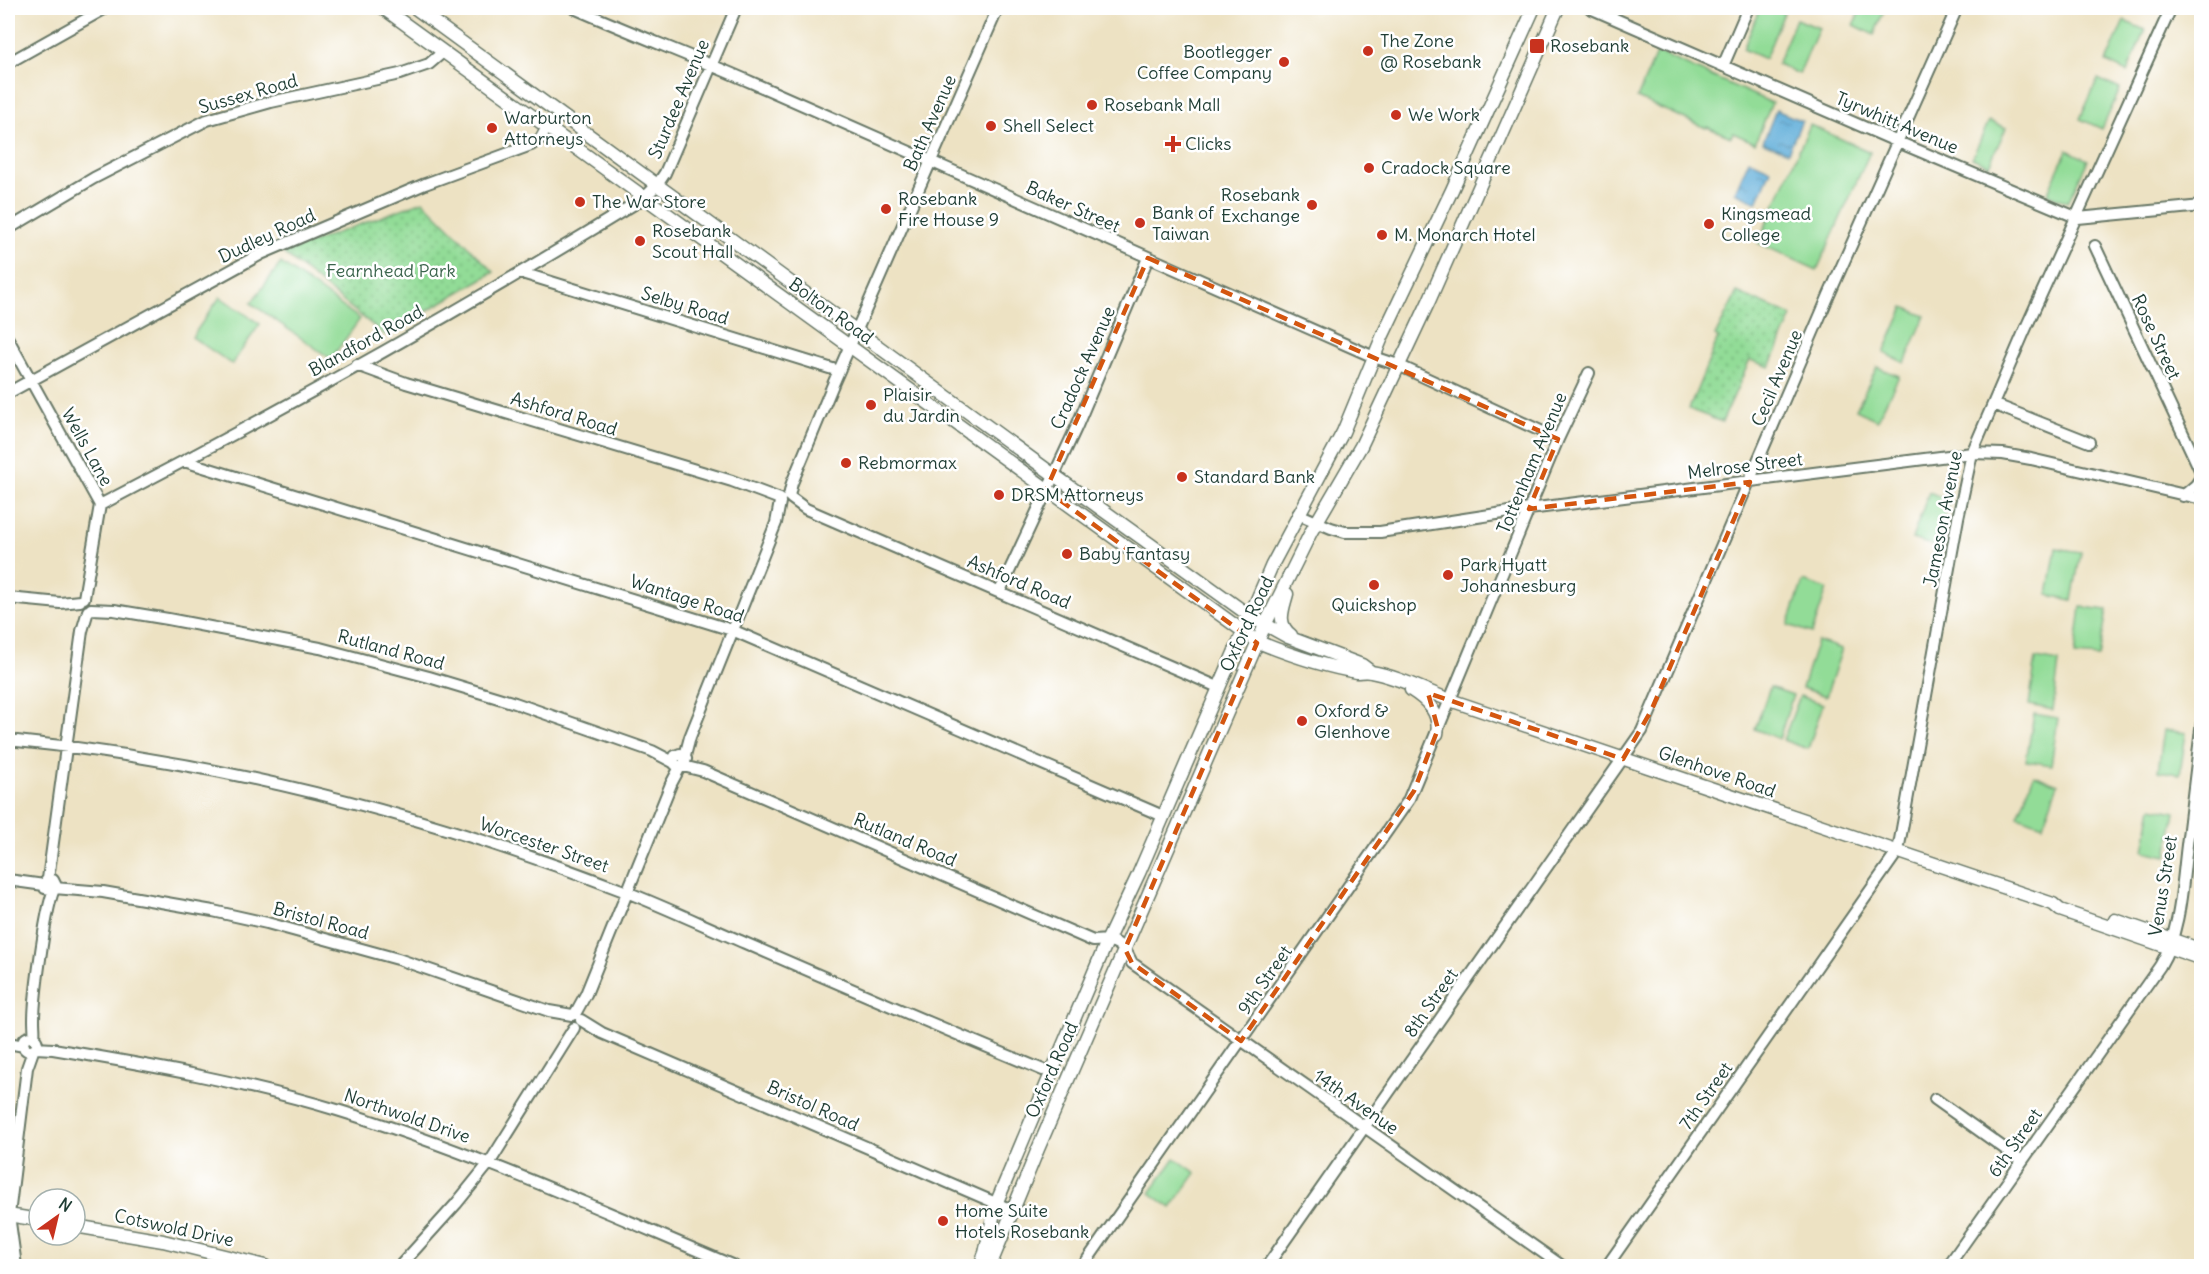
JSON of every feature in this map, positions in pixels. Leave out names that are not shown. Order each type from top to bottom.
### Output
[{"type":"main road","name":"Bolton Road","points":[[383,8],[1258,642]]},
{"type":"main road","name":"Bolton Road","points":[[415,8],[1054,475],[1265,625]]},
{"type":"main road","name":"Oxford Road","points":[[980,1266],[987,1248],[996,1204],[1049,1073],[1218,687],[1298,514],[1339,440],[1374,357],[1473,146],[1534,8]]},
{"type":"main road","name":"Oxford Road","points":[[990,1266],[1064,1087],[1265,625],[1317,522],[1361,446],[1429,301],[1558,8]]},
{"type":"main road","points":[[1292,572],[1282,612],[1282,626],[1290,635],[1314,647]]},
{"type":"main road","name":"Glenhove Road","points":[[1265,625],[1362,665],[1371,672]]},
{"type":"main road","name":"Glenhove Road","points":[[1258,642],[1288,655],[1323,665],[1371,672],[1396,680],[2053,904],[2062,903],[2171,943],[2202,959]]},
{"type":"main road","points":[[1396,680],[1419,695],[1432,708],[1437,719],[1437,734]]},
{"type":"main road","name":"Glenhove Road","points":[[2171,943],[2202,950]]},
{"type":"main road","points":[[8,1215],[27,1218]]},
{"type":"main road","name":"Cotswold Drive","points":[[87,1228],[163,1241],[264,1266]]},
{"type":"street","points":[[8,63],[106,8]]},
{"type":"street","name":"Baker Street","points":[[574,8],[647,40],[711,64],[1398,366],[1558,439]]},
{"type":"street","name":"Sturdee Avenue","points":[[644,198],[665,173],[736,8]]},
{"type":"street","name":"Bath Avenue","points":[[400,1266],[490,1162],[560,1050],[586,1002],[586,994],[792,483],[998,8]]},
{"type":"street","name":"Tyrwhitt Avenue","points":[[1590,8],[2078,218],[2202,206]]},
{"type":"street","points":[[1723,66],[1748,8]]},
{"type":"street","name":"Cecil Avenue","points":[[1623,759],[1638,737],[1651,711],[1829,295],[1957,8]]},
{"type":"street","name":"Jameson Avenue","points":[[1832,945],[1898,851],[1958,518],[1972,453],[2171,8]]},
{"type":"street","name":"Sussex Road","points":[[8,229],[94,178],[207,120],[271,102],[400,74],[429,64],[443,52]]},
{"type":"street","name":"Dudley Road","points":[[8,393],[261,254],[424,184],[531,144],[541,138],[547,127]]},
{"type":"street","name":"Blandford Road","points":[[100,505],[184,461],[522,273],[644,198]]},
{"type":"street","name":"Rose Street","points":[[2095,246],[2202,475]]},
{"type":"street","name":"Cradock Avenue","points":[[1000,591],[1054,475],[1148,258]]},
{"type":"street","name":"Selby Road","points":[[522,273],[839,371]]},
{"type":"street","name":"Wells Lane","points":[[8,339],[100,505],[88,579],[8,1215],[16,1266]]},
{"type":"street","name":"Ashford Road","points":[[357,365],[406,383],[785,500],[802,510],[806,508],[1218,687]]},
{"type":"street","name":"Tottenham Avenue","points":[[1450,700],[1558,439],[1589,373]]},
{"type":"street","points":[[1993,404],[2089,442]]},
{"type":"street","name":"Melrose Street","points":[[1298,514],[1346,532],[1367,533],[1529,509],[1972,453],[2002,454],[2031,459],[2200,501]]},
{"type":"street","name":"Wantage Road","points":[[184,461],[732,630],[1163,816]]},
{"type":"street","points":[[2183,496],[2196,485],[2202,475]]},
{"type":"street","name":"Rutland Road","points":[[8,598],[85,605],[321,648],[448,682],[680,760],[1093,941]]},
{"type":"street","name":"9th Street","points":[[1083,1266],[1408,801],[1450,700]]},
{"type":"street","name":"Venus Street","points":[[2109,1038],[2160,966],[2171,943],[2185,862],[2202,721]]},
{"type":"street","name":"Worcester Street","points":[[8,740],[68,746],[171,762],[288,786],[403,816],[509,849],[627,892],[1049,1073]]},
{"type":"street","name":"8th Street","points":[[1267,1266],[1623,759]]},
{"type":"street","name":"Bristol Road","points":[[8,880],[50,884],[213,911],[398,959],[549,1011],[575,1021],[593,1032],[602,1032],[1012,1210]]},
{"type":"street","points":[[1108,939],[1125,949],[1132,963],[1118,964],[1102,955],[1093,941],[1108,939]]},
{"type":"street","name":"7th Street","points":[[1607,1266],[1832,945]]},
{"type":"street","name":"14th Avenue","points":[[1132,963],[1562,1266]]},
{"type":"street","name":"6th Street","points":[[1948,1266],[2109,1038]]},
{"type":"street","name":"Northwold Drive","points":[[8,1043],[178,1070],[252,1086],[373,1122],[490,1162],[734,1266]]},
{"type":"street","points":[[1049,1073],[1070,1074]]},
{"type":"street","points":[[1049,1073],[1064,1087]]},
{"type":"street","points":[[1935,1099],[2022,1161]]},
{"type":"highlighted area","points":[[1148,258],[1558,439],[1529,509],[1750,482],[1651,711],[1623,759],[1428,693],[1438,729],[1414,791],[1241,1041],[1132,963],[1125,949],[1257,643],[1046,490]]},
{"type":"green space","points":[[1760,8],[1771,8],[1784,13],[1765,59],[1743,49]]},
{"type":"green space","points":[[1861,8],[1885,8],[1874,35],[1854,25]]},
{"type":"green space","points":[[1796,19],[1819,28],[1799,74],[1777,64]]},
{"type":"green space","points":[[2124,21],[2145,30],[2127,72],[2106,62]]},
{"type":"green space","points":[[1657,52],[1772,103],[1755,143],[1733,133],[1731,137],[1706,128],[1637,98]]},
{"type":"green space","points":[[2098,79],[2120,89],[2102,129],[2080,119]]},
{"type":"green space","points":[[1989,121],[2006,128],[1989,165],[1972,158]]},
{"type":"green space","points":[[1810,125],[1870,152],[1817,270],[1758,243]]},
{"type":"green space","points":[[2067,150],[2088,160],[2068,202],[2047,194]]},
{"type":"green space","name":"Fearnhead Park","points":[[423,201],[494,272],[385,335],[283,253]]},
{"type":"green space","points":[[281,263],[360,319],[331,359],[251,303]]},
{"type":"green space","points":[[1737,292],[1792,316],[1770,367],[1750,360],[1722,422],[1689,409],[1718,338],[1715,336]]},
{"type":"green space","points":[[220,297],[260,324],[232,364],[192,337]]},
{"type":"green space","points":[[1904,307],[1925,316],[1905,363],[1884,353]]},
{"type":"green space","points":[[1877,367],[1899,376],[1877,420],[1856,410]]},
{"type":"green space","points":[[1929,492],[1950,501],[1935,546],[1912,539]]},
{"type":"green space","points":[[2056,548],[2081,552],[2072,600],[2048,595]]},
{"type":"green space","points":[[1803,581],[1827,589],[1812,633],[1788,625]]},
{"type":"green space","points":[[2081,607],[2107,610],[2099,657],[2075,655]]},
{"type":"green space","points":[[1817,641],[1842,649],[1826,696],[1802,688]]},
{"type":"green space","points":[[2036,658],[2059,662],[2053,710],[2029,705]]},
{"type":"green space","points":[[1770,687],[1793,695],[1779,739],[1755,729]]},
{"type":"green space","points":[[1800,696],[1823,704],[1808,749],[1783,740]]},
{"type":"green space","points":[[2034,714],[2058,718],[2051,765],[2026,761]]},
{"type":"green space","points":[[2164,730],[2186,733],[2180,774],[2158,771]]},
{"type":"green space","points":[[2034,775],[2058,784],[2043,825],[2018,816]]},
{"type":"green space","points":[[2152,807],[2175,812],[2167,856],[2144,851]]},
{"type":"green space","points":[[1175,1158],[1196,1173],[1171,1208],[1150,1193]]},
{"type":"water","points":[[1776,110],[1802,121],[1788,152],[1763,142]]},
{"type":"water","points":[[1749,160],[1771,170],[1757,202],[1735,192]]},
{"type":"place","name":"Rosebank","points":[[1537,46]]},
{"type":"place","name":"The Zone @ Rosebank","points":[[1368,51]]},
{"type":"place","name":"Bootlegger Coffee Company","points":[[1284,62]]},
{"type":"place","name":"Rosebank Mall","points":[[1092,105]]},
{"type":"place","name":"We Work","points":[[1396,115]]},
{"type":"place","name":"Shell Select","points":[[991,126]]},
{"type":"place","name":"Warburton Attorneys","points":[[492,128]]},
{"type":"place","name":"Clicks","points":[[1173,144]]},
{"type":"place","name":"Cradock Square","points":[[1369,168]]},
{"type":"place","name":"The War Store","points":[[580,202]]},
{"type":"place","name":"Rosebank Exchange","points":[[1312,205]]},
{"type":"place","name":"Rosebank Fire House 9","points":[[886,209]]},
{"type":"place","name":"Bank of Taiwan","points":[[1140,223]]},
{"type":"place","name":"Kingsmead College","points":[[1709,224]]},
{"type":"place","name":"M. Monarch Hotel","points":[[1382,235]]},
{"type":"place","name":"Rosebank Scout Hall","points":[[640,241]]},
{"type":"place","name":"Plaisir du Jardin","points":[[871,405]]},
{"type":"place","name":"Rebmormax","points":[[846,463]]},
{"type":"place","name":"Standard Bank","points":[[1182,477]]},
{"type":"place","name":"DRSM Attorneys","points":[[999,495]]},
{"type":"place","name":"Baby Fantasy","points":[[1067,554]]},
{"type":"place","name":"Park Hyatt Johannesburg","points":[[1448,575]]},
{"type":"place","name":"Quickshop","points":[[1374,585]]},
{"type":"place","name":"Oxford & Glenhove","points":[[1302,721]]},
{"type":"place","name":"Home Suite Hotels Rosebank","points":[[943,1221]]}]
